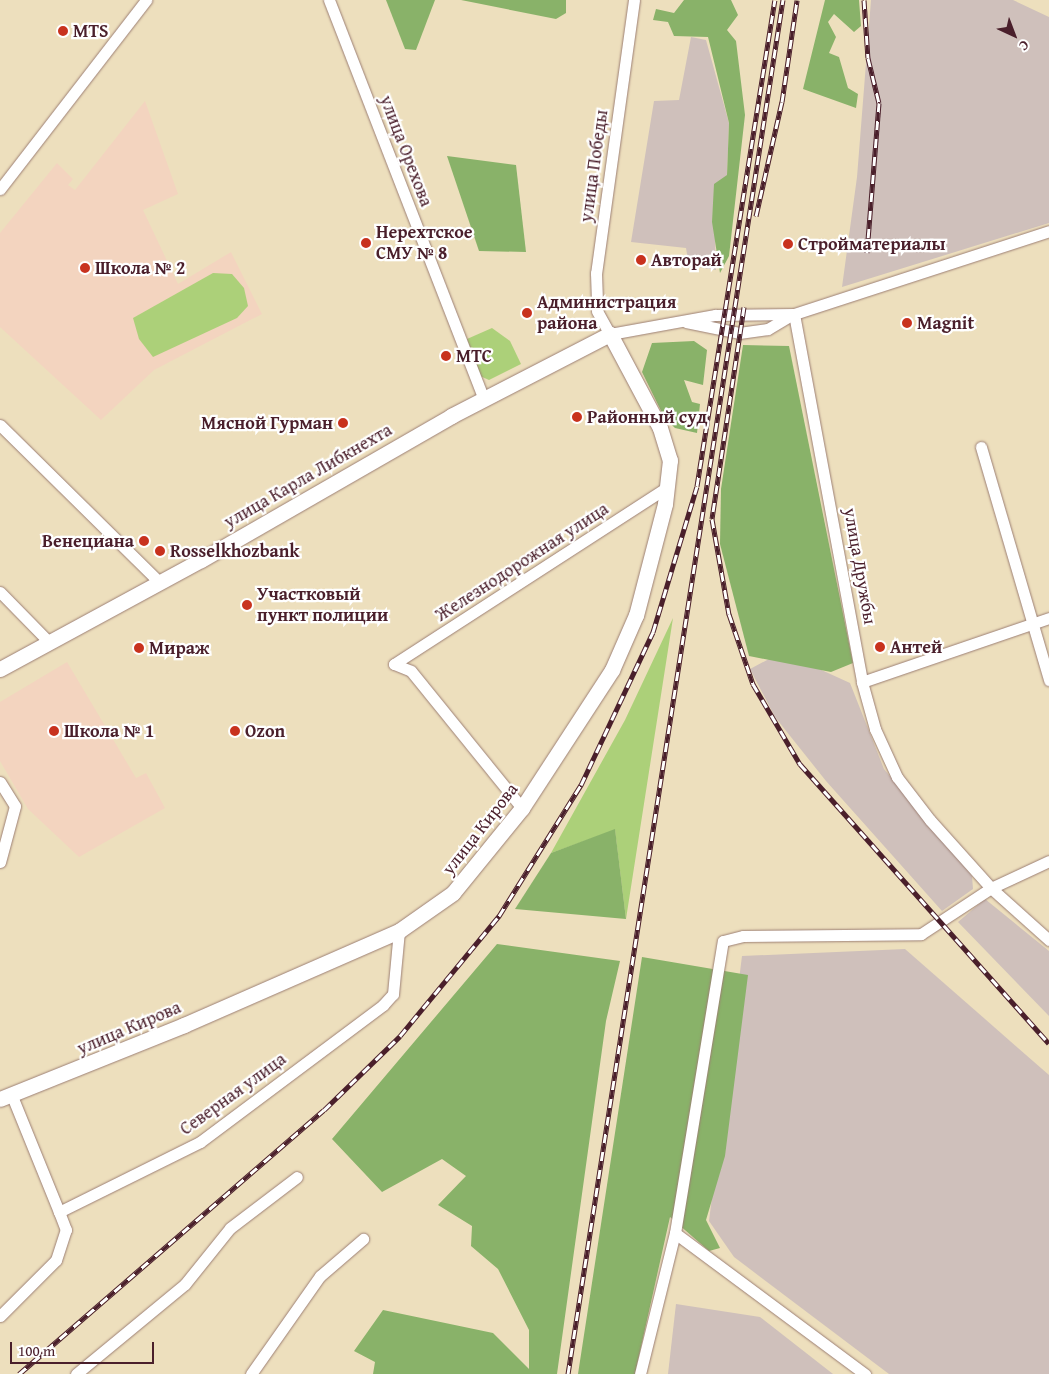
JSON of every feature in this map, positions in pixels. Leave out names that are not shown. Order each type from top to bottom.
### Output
[{"type":"main road","name":"улица Карла Либкнехта","points":[[0,669],[160,582],[483,398],[610,334]]},
{"type":"main road","name":"улица Кирова","points":[[6,1098],[399,931],[454,893],[522,808],[612,670],[636,615],[668,487],[670,460],[660,428],[610,334]]},
{"type":"street","points":[[0,189],[146,0]]},
{"type":"street","name":"улица Орехова","points":[[329,0],[483,398]]},
{"type":"street","name":"улица Победы","points":[[610,334],[597,311],[596,273],[634,0]]},
{"type":"street","points":[[676,319],[739,333],[768,328],[794,314],[1049,231]]},
{"type":"street","points":[[610,334],[676,319],[794,314]]},
{"type":"street","name":"улица Дружбы","points":[[794,314],[862,682],[874,729],[898,777],[991,888],[1049,940]]},
{"type":"street","points":[[0,425],[160,582]]},
{"type":"street","points":[[981,447],[1034,622],[1049,680]]},
{"type":"street","name":"Железнодорожная улица","points":[[522,808],[410,671],[394,664],[668,487]]},
{"type":"street","points":[[0,592],[49,642]]},
{"type":"street","points":[[862,682],[1049,618]]},
{"type":"street","points":[[0,782],[15,806],[0,862]]},
{"type":"street","points":[[640,1374],[675,1233],[723,941],[743,936],[921,934],[991,888],[1049,861]]},
{"type":"street","name":"Северная улица","points":[[59,1212],[200,1142],[383,1005],[393,994],[399,931]]},
{"type":"street","points":[[0,1316],[56,1260],[66,1230],[6,1098]]},
{"type":"street","points":[[76,1374],[184,1284],[230,1228],[297,1177]]},
{"type":"street","points":[[675,1233],[865,1374]]},
{"type":"street","points":[[251,1374],[320,1276],[363,1239]]},
{"type":"shaded area","points":[[871,0],[1013,0],[1049,17],[1049,223],[842,287],[857,177]]},
{"type":"shaded area","points":[[691,37],[706,40],[729,123],[727,175],[715,236],[716,270],[689,266],[686,248],[631,242],[654,101],[679,100]]},
{"type":"shaded area","name":"Школа № 2","points":[[145,101],[178,194],[143,210],[178,284],[231,252],[262,314],[154,370],[101,420],[0,327],[0,233],[57,163],[73,179],[68,185],[75,190]]},
{"type":"shaded area","points":[[782,652],[850,683],[884,769],[972,876],[973,889],[942,911],[826,781],[775,717],[750,669]]},
{"type":"shaded area","name":"Школа № 1","points":[[67,662],[136,778],[146,773],[165,808],[79,857],[28,809],[0,761],[0,702]]},
{"type":"shaded area","points":[[985,899],[1049,951],[1049,1016],[958,922]]},
{"type":"shaded area","points":[[905,949],[1049,1075],[1049,1374],[889,1374],[734,1257],[709,1221],[742,956]]},
{"type":"shaded area","points":[[676,1304],[760,1317],[833,1374],[668,1374]]},
{"type":"green space","points":[[386,0],[435,0],[416,50],[405,49]]},
{"type":"green space","points":[[461,0],[566,0],[566,13],[556,19]]},
{"type":"green space","points":[[684,0],[731,0],[738,15],[727,30],[736,41],[745,115],[729,256],[720,273],[712,222],[714,184],[727,175],[729,123],[708,37],[674,36],[668,22],[653,20],[656,9],[674,13]]},
{"type":"green space","points":[[825,0],[859,0],[861,26],[854,32],[834,14],[828,22],[836,37],[829,53],[839,57],[848,88],[858,94],[856,108],[803,89]]},
{"type":"green space","points":[[447,156],[516,165],[526,252],[479,251]]},
{"type":"green space","points":[[213,273],[232,274],[244,288],[248,306],[237,318],[153,357],[139,339],[133,318]]},
{"type":"green space","points":[[492,328],[510,341],[521,364],[489,380],[480,376],[467,339]]},
{"type":"green space","points":[[694,341],[707,350],[703,385],[684,380],[692,402],[700,404],[697,433],[675,428],[664,417],[642,372],[652,343]]},
{"type":"green space","points":[[743,345],[789,346],[853,663],[831,672],[749,656],[720,544],[721,489]]},
{"type":"green space","points":[[673,618],[626,919],[615,830],[551,853],[625,720]]},
{"type":"green space","points":[[615,829],[626,919],[515,909],[551,853]]},
{"type":"green space","points":[[497,944],[620,961],[606,1021],[557,1374],[373,1374],[375,1362],[354,1351],[383,1310],[493,1333],[529,1369],[529,1330],[498,1269],[471,1246],[472,1226],[438,1205],[466,1176],[442,1159],[382,1192],[332,1139]]},
{"type":"green space","points":[[642,957],[748,975],[725,1156],[706,1220],[720,1248],[709,1251],[670,1217],[635,1374],[578,1374]]},
{"type":"railway","points":[[19,1374],[324,1110],[400,1036],[499,916],[581,785],[653,632],[697,486],[775,0]]},
{"type":"railway","points":[[568,1374],[783,0]]},
{"type":"railway","points":[[756,216],[782,102],[797,0]]},
{"type":"railway","points":[[864,0],[868,58],[879,103],[867,253]]},
{"type":"railway","points":[[744,307],[712,519],[729,614],[753,684],[800,764],[1049,1043]]},
{"type":"place","name":"MTS","points":[[63,31]]},
{"type":"place","name":"Нерехтское СМУ № 8","points":[[366,243]]},
{"type":"place","name":"Стройматериалы","points":[[788,244]]},
{"type":"place","name":"Авторай","points":[[641,260]]},
{"type":"place","name":"Школа № 2","points":[[85,268]]},
{"type":"place","name":"Администрация района","points":[[527,313]]},
{"type":"place","name":"Magnit","points":[[907,323]]},
{"type":"place","name":"МТС","points":[[446,356]]},
{"type":"place","name":"Районный суд","points":[[577,417]]},
{"type":"place","name":"Мясной Гурман","points":[[343,423]]},
{"type":"place","name":"Венециана","points":[[144,541]]},
{"type":"place","name":"Rosselkhozbank","points":[[160,551]]},
{"type":"place","name":"Участковый пункт полиции","points":[[247,605]]},
{"type":"place","name":"Антей","points":[[880,647]]},
{"type":"place","name":"Мираж","points":[[139,648]]},
{"type":"place","name":"Школа № 1","points":[[54,731]]},
{"type":"place","name":"Ozon","points":[[235,731]]}]
